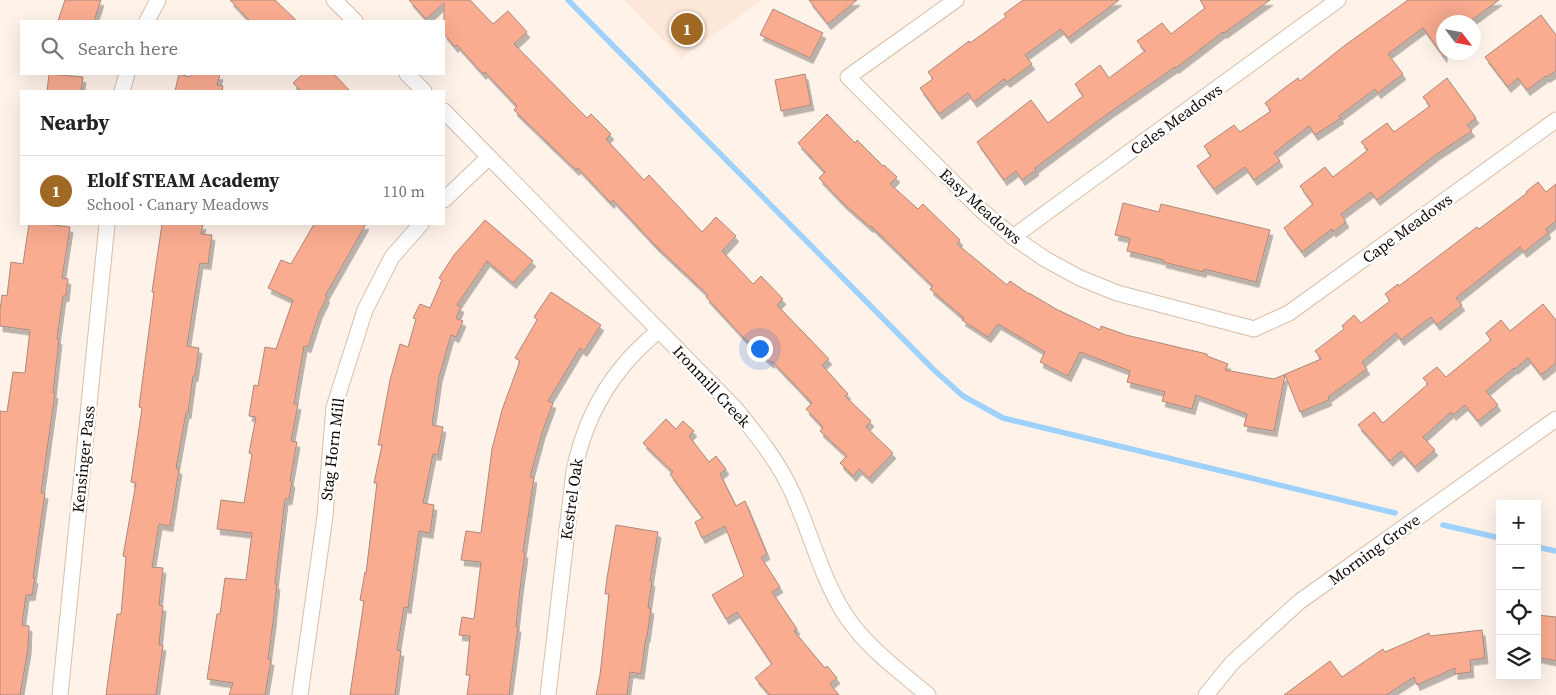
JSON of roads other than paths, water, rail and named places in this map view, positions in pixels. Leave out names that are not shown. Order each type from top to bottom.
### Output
[{"type":"street","points":[[147,20],[158,0]]},
{"type":"street","points":[[334,0],[354,20]]},
{"type":"street","name":"Easy Meadows","points":[[956,0],[848,77],[981,210],[1013,237],[1045,259],[1080,278],[1117,293],[1254,329]]},
{"type":"street","name":"Celes Meadows","points":[[1013,237],[1338,0]]},
{"type":"street","points":[[122,90],[127,75]]},
{"type":"street","points":[[408,75],[423,90]]},
{"type":"street","name":"Ironmill Creek","points":[[445,112],[734,407],[764,444],[793,493],[828,582],[845,614],[875,651],[928,695]]},
{"type":"street","name":"Cape Meadows","points":[[1254,329],[1290,313],[1556,120]]},
{"type":"street","points":[[445,199],[489,157]]},
{"type":"street","name":"Kensinger Pass","points":[[60,695],[107,225]]},
{"type":"street","name":"Stag Horn Mill","points":[[300,695],[325,516],[334,406],[364,310],[392,257],[420,225]]},
{"type":"street","name":"Kestrel Oak","points":[[548,695],[574,471],[579,446],[600,399],[623,365],[659,330]]},
{"type":"street","name":"Morning Grove","points":[[1206,695],[1232,664],[1299,602],[1556,419]]},
{"type":"waterway","points":[[568,0],[934,370],[963,396],[1003,418],[1395,513]]},
{"type":"waterway","points":[[1443,525],[1496,537]]},
{"type":"waterway","points":[[1541,548],[1556,551]]},
{"type":"place","name":"Elolf STEAM Academy","points":[[687,29]]}]
